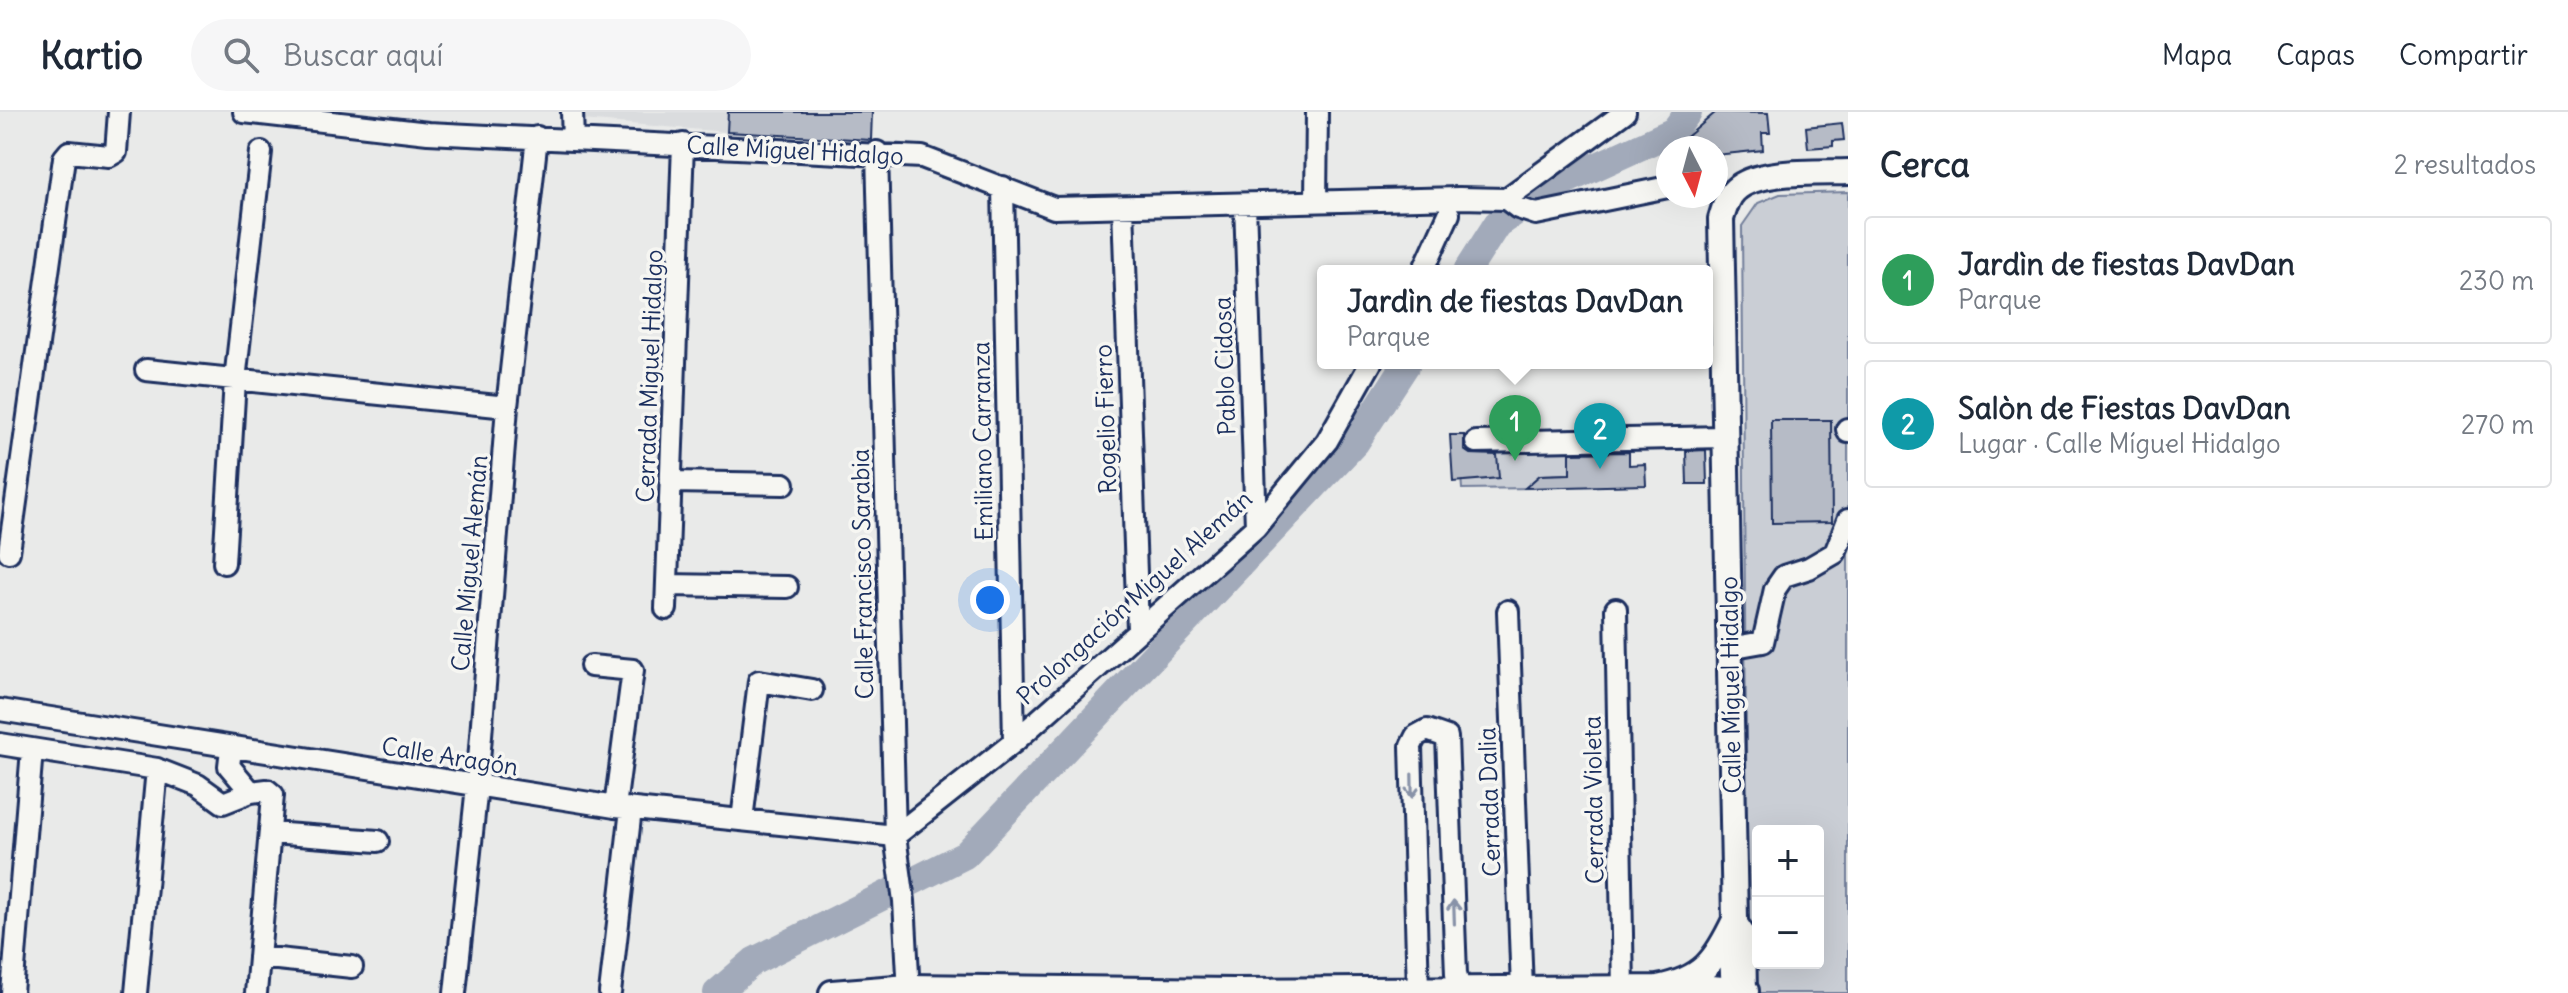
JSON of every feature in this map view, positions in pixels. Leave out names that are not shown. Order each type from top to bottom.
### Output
[{"type":"main road","name":"Calle Míguel Hidalgo","points":[[1728,187],[1773,176],[1848,172]]},
{"type":"main road","name":"Calle Míguel Hidalgo","points":[[1725,208],[1720,235],[1732,927]]},
{"type":"main road","points":[[1676,985],[1703,970],[1714,959],[1732,927]]},
{"type":"main road","points":[[832,993],[909,990],[1522,990],[1676,985],[1739,992]]},
{"type":"street","points":[[9,552],[64,158],[69,152],[109,156],[116,152],[119,112]]},
{"type":"street","name":"Calle Míguel Hidalgo","points":[[244,112],[428,133],[877,152],[922,157],[1054,208],[1316,201],[1518,207],[1536,214],[1656,189]]},
{"type":"street","points":[[572,112],[573,140]]},
{"type":"street","points":[[1316,201],[1317,112]]},
{"type":"street","points":[[1518,207],[1625,112]]},
{"type":"street","name":"Calle Miguel Alemán","points":[[455,993],[477,786],[507,407],[537,137]]},
{"type":"street","name":"Cerrada Miguel Hidalgo","points":[[666,609],[683,144]]},
{"type":"street","points":[[224,563],[235,380],[261,152]]},
{"type":"street","name":"Calle Francisco Sarabia","points":[[877,152],[896,844],[904,901],[909,990]]},
{"type":"street","name":"Emiliano Carranza","points":[[1003,187],[1014,742]]},
{"type":"street","name":"Pablo Cidosa","points":[[1245,204],[1256,527]]},
{"type":"street","name":"Rogelio Fierro","points":[[1123,207],[1138,630]]},
{"type":"street","points":[[1426,265],[1449,214]]},
{"type":"street","name":"Prolongación Miguel Alemán","points":[[896,844],[1256,527],[1327,441],[1368,369]]},
{"type":"street","points":[[146,370],[507,407]]},
{"type":"street","points":[[1476,442],[1725,437]]},
{"type":"street","points":[[672,482],[784,484]]},
{"type":"street","points":[[1729,648],[1763,642],[1779,583],[1784,576],[1809,568],[1835,553],[1848,520]]},
{"type":"street","points":[[667,585],[787,587]]},
{"type":"street","name":"Cerrada Violeta","points":[[1616,609],[1623,989]]},
{"type":"street","name":"Cerrada Dalia","points":[[1508,611],[1522,990]]},
{"type":"street","points":[[591,666],[633,670],[610,993]]},
{"type":"street","points":[[742,820],[759,681],[812,690]]},
{"type":"street","name":"Calle Aragón","points":[[0,710],[230,757],[477,786],[623,808],[742,820],[896,844]]},
{"type":"street","points":[[1418,990],[1411,746],[1416,736],[1427,730],[1447,737],[1456,974],[1460,990]]},
{"type":"street","points":[[0,744],[157,769],[198,785],[223,803],[251,792],[267,790],[273,795],[256,993]]},
{"type":"street","points":[[12,993],[32,750]]},
{"type":"street","points":[[198,785],[230,757],[251,792]]},
{"type":"street","points":[[136,993],[157,769]]},
{"type":"street","points":[[271,833],[378,841]]},
{"type":"street","points":[[1732,927],[1745,935],[1739,992]]},
{"type":"street","points":[[259,957],[352,967]]},
{"type":"shaded area","points":[[583,112],[728,112],[727,132],[582,120]]},
{"type":"shaded area","points":[[1848,192],[1848,993],[1748,993],[1742,226],[1758,203],[1780,194]]},
{"type":"shaded area","points":[[1570,445],[1571,474],[1540,475],[1533,481],[1533,488],[1462,489],[1459,448]]},
{"type":"building","points":[[728,112],[872,112],[871,140],[727,132]]},
{"type":"building","points":[[1716,112],[1768,113],[1770,133],[1762,133],[1763,150],[1728,154],[1728,136],[1688,136]]},
{"type":"building","points":[[1842,123],[1844,140],[1833,141],[1833,146],[1808,148],[1806,127]]},
{"type":"building","points":[[1771,420],[1831,420],[1832,522],[1772,523]]},
{"type":"building","points":[[1450,435],[1464,435],[1464,450],[1470,454],[1497,455],[1499,478],[1453,482]]},
{"type":"building","points":[[1706,450],[1707,484],[1687,484],[1686,451]]},
{"type":"building","points":[[1629,452],[1629,465],[1645,464],[1646,485],[1525,488],[1540,475],[1570,474],[1570,453]]},
{"type":"waterway","points":[[1471,265],[1497,224],[1556,185],[1674,131],[1688,112]]},
{"type":"waterway","points":[[717,993],[754,961],[965,855],[1355,443],[1403,369]]},
{"type":"place","name":"Jardìn de fiestas DavDan","points":[[1515,461]]},
{"type":"place","name":"Salòn de Fiestas DavDan","points":[[1600,469]]}]
